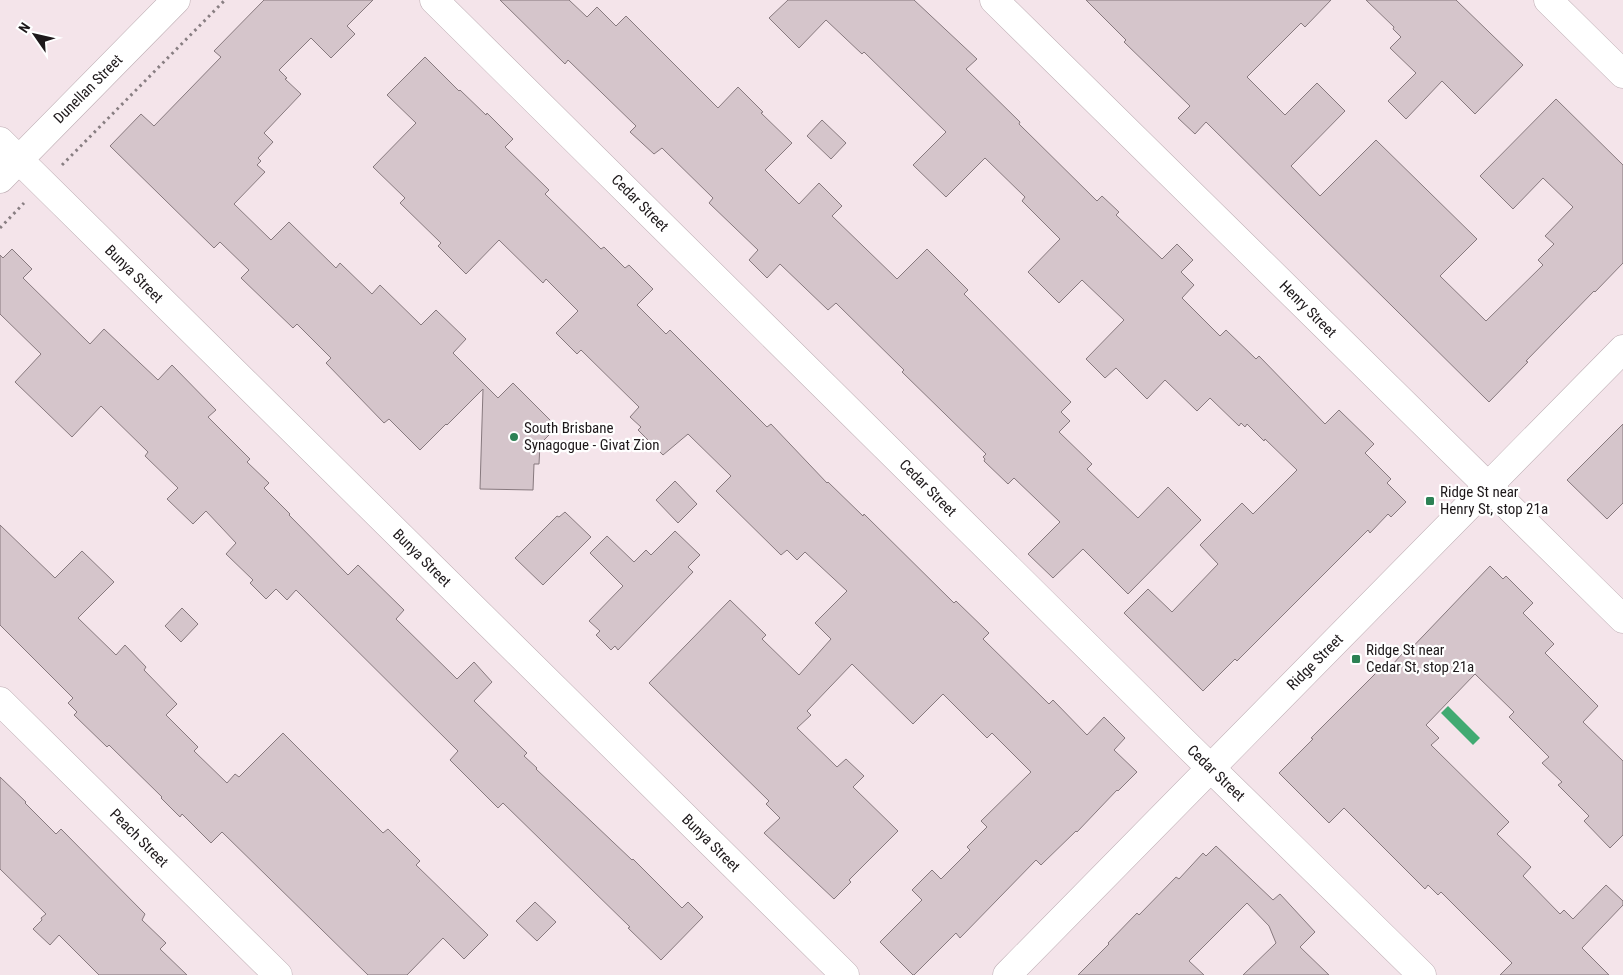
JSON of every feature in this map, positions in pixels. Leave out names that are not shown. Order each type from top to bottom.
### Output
[{"type":"street","name":"Dunellan Street","points":[[0,178],[9,150],[176,0]]},
{"type":"street","name":"Cedar Street","points":[[434,0],[1422,975]]},
{"type":"street","name":"Henry Street","points":[[994,0],[1623,619]]},
{"type":"street","points":[[1548,0],[1623,74]]},
{"type":"street","name":"Bunya Street","points":[[9,150],[845,975]]},
{"type":"street","name":"Ridge Street","points":[[1007,975],[1623,349]]},
{"type":"street","name":"Peach Street","points":[[0,701],[278,975]]},
{"type":"path","points":[[60,167],[225,0]]},
{"type":"path","points":[[0,228],[28,199]]},
{"type":"shaded area","points":[[1448,706],[1480,738],[1473,745],[1441,713]]},
{"type":"building","points":[[264,0],[373,0],[347,26],[355,34],[331,58],[311,38],[279,70],[287,78],[285,79],[301,94],[264,133],[273,142],[258,158],[261,161],[257,165],[265,172],[234,204],[271,240],[289,222],[336,268],[340,263],[372,294],[380,285],[421,325],[436,310],[466,339],[453,353],[498,398],[513,383],[557,427],[540,444],[539,464],[534,464],[533,490],[480,489],[483,389],[420,450],[389,419],[384,423],[326,363],[331,358],[297,324],[293,328],[241,278],[249,270],[220,242],[214,248],[110,146],[141,114],[154,126],[221,57],[214,51]]},
{"type":"building","points":[[500,0],[569,0],[587,17],[597,7],[616,26],[626,16],[718,108],[738,87],[792,143],[765,170],[799,204],[819,183],[842,206],[832,216],[897,279],[927,249],[968,290],[964,294],[1071,402],[1061,412],[1070,421],[1059,432],[1092,464],[1087,469],[1138,518],[1168,487],[1201,520],[1128,594],[1083,549],[1053,578],[1028,554],[1060,522],[1014,478],[1008,484],[984,461],[983,457],[986,454],[902,372],[904,370],[836,303],[828,310],[780,264],[767,278],[749,260],[758,250],[709,203],[713,198],[662,148],[654,154],[630,132],[636,126],[568,60],[565,64]]},
{"type":"building","points":[[788,0],[914,0],[977,59],[966,69],[1097,201],[1102,196],[1119,212],[1116,215],[1162,259],[1177,244],[1193,260],[1181,272],[1194,285],[1182,298],[1220,336],[1226,330],[1256,359],[1259,356],[1325,424],[1339,410],[1374,444],[1365,453],[1391,479],[1387,483],[1406,502],[1391,517],[1388,514],[1370,533],[1368,530],[1237,661],[1235,659],[1203,691],[1124,613],[1148,589],[1172,612],[1218,564],[1200,545],[1242,503],[1253,514],[1297,470],[1247,424],[1245,427],[1241,423],[1239,426],[1210,398],[1197,411],[1165,380],[1147,399],[1116,368],[1105,378],[1086,359],[1124,320],[1082,280],[1059,303],[1028,272],[1060,239],[1022,201],[1025,197],[985,158],[946,197],[913,165],[946,132],[864,52],[862,54],[826,20],[799,48],[769,18]]},
{"type":"building","points":[[1086,0],[1331,0],[1305,27],[1301,23],[1247,77],[1285,115],[1317,83],[1345,111],[1291,166],[1320,196],[1376,140],[1477,239],[1440,276],[1486,321],[1543,265],[1538,260],[1554,244],[1545,236],[1573,207],[1543,178],[1513,209],[1480,176],[1556,99],[1623,165],[1623,263],[1526,361],[1528,362],[1489,402],[1206,122],[1195,134],[1178,118],[1190,106],[1124,42],[1126,40]]},
{"type":"building","points":[[1366,0],[1456,0],[1523,65],[1475,114],[1442,81],[1406,119],[1388,101],[1416,73],[1390,48],[1401,37],[1393,29],[1394,27]]},
{"type":"building","points":[[425,57],[459,91],[486,115],[487,113],[513,139],[505,147],[549,190],[545,194],[601,249],[604,247],[625,268],[629,265],[653,289],[637,305],[666,334],[670,330],[767,427],[771,424],[827,483],[863,516],[864,514],[954,603],[956,601],[989,633],[983,639],[1049,704],[1053,700],[1087,735],[1104,717],[1125,738],[1114,750],[1137,772],[1041,865],[1036,860],[960,938],[956,933],[914,975],[880,942],[922,900],[912,890],[932,870],[941,879],[970,850],[967,847],[987,827],[981,821],[1031,772],[992,733],[987,738],[943,694],[913,724],[852,664],[807,711],[811,715],[797,728],[837,767],[846,759],[864,776],[853,787],[898,831],[849,880],[851,882],[834,899],[764,833],[780,818],[766,804],[769,801],[649,683],[730,600],[766,635],[762,639],[799,675],[831,639],[815,623],[847,591],[805,552],[797,560],[787,550],[781,555],[716,491],[731,476],[688,434],[663,455],[638,430],[641,427],[630,417],[639,407],[581,350],[577,354],[556,333],[578,311],[546,279],[543,283],[499,240],[466,274],[438,246],[441,243],[400,203],[405,198],[373,167],[416,123],[387,95]]},
{"type":"building","points":[[822,120],[846,143],[831,159],[807,136]]},
{"type":"building","points":[[12,249],[32,269],[23,278],[90,344],[104,329],[158,380],[172,365],[216,410],[208,417],[250,459],[247,462],[269,483],[264,488],[348,575],[358,565],[404,610],[396,619],[457,679],[474,662],[492,682],[474,701],[527,753],[524,756],[536,769],[633,859],[682,908],[688,902],[703,917],[661,960],[628,928],[630,927],[503,803],[498,808],[450,760],[458,751],[296,590],[287,600],[276,589],[266,599],[250,583],[253,580],[226,554],[236,543],[206,511],[193,524],[167,499],[178,488],[145,456],[148,452],[101,406],[72,437],[15,382],[41,354],[0,314],[0,255],[3,258]]},
{"type":"building","points":[[1623,424],[1623,503],[1607,519],[1567,480]]},
{"type":"building","points":[[675,481],[697,504],[678,523],[656,500]]},
{"type":"building","points":[[565,512],[591,537],[543,585],[515,558],[557,516],[559,517]]},
{"type":"building","points":[[0,525],[55,578],[82,551],[114,582],[78,618],[116,655],[125,645],[146,667],[144,670],[177,704],[166,715],[198,747],[194,751],[227,783],[235,774],[239,777],[283,733],[383,833],[388,829],[420,861],[416,865],[488,935],[464,959],[443,938],[407,975],[368,975],[222,832],[211,843],[182,814],[180,817],[109,745],[107,747],[74,715],[77,712],[68,703],[73,698],[0,625]]},
{"type":"building","points":[[675,531],[700,555],[688,567],[693,572],[618,650],[615,646],[611,650],[596,635],[600,631],[589,621],[623,586],[590,553],[607,536],[634,562],[646,550],[651,555]]},
{"type":"building","points":[[1490,566],[1503,579],[1506,576],[1533,603],[1523,613],[1554,644],[1545,653],[1598,706],[1583,722],[1623,761],[1623,835],[1610,848],[1584,821],[1589,816],[1558,785],[1562,782],[1542,763],[1549,757],[1509,717],[1514,712],[1475,674],[1426,725],[1439,738],[1431,745],[1509,822],[1497,834],[1531,867],[1523,876],[1560,914],[1564,910],[1573,919],[1606,885],[1623,901],[1623,905],[1582,948],[1609,975],[1500,975],[1512,963],[1441,892],[1438,895],[1428,885],[1425,889],[1344,808],[1329,823],[1279,773],[1388,661],[1392,665],[1402,654],[1404,656]]},
{"type":"building","points":[[182,608],[198,624],[181,642],[165,626]]},
{"type":"building","points":[[0,777],[56,834],[61,829],[145,914],[142,920],[166,943],[160,949],[187,975],[99,975],[59,935],[50,945],[33,929],[46,914],[0,869]]},
{"type":"building","points":[[1216,846],[1273,900],[1280,894],[1315,932],[1300,947],[1329,975],[1243,975],[1276,943],[1269,926],[1247,903],[1189,961],[1204,975],[1078,975],[1137,913],[1139,915],[1176,877],[1179,879],[1203,853],[1206,856]]},
{"type":"building","points":[[535,902],[556,922],[537,941],[516,921]]},
{"type":"place","name":"South Brisbane Synagogue - Givat Zion","points":[[514,437]]},
{"type":"place","name":"Ridge St near Henry St, stop 21a","points":[[1430,501]]},
{"type":"place","name":"Ridge St near Cedar St, stop 21a","points":[[1356,659]]}]
